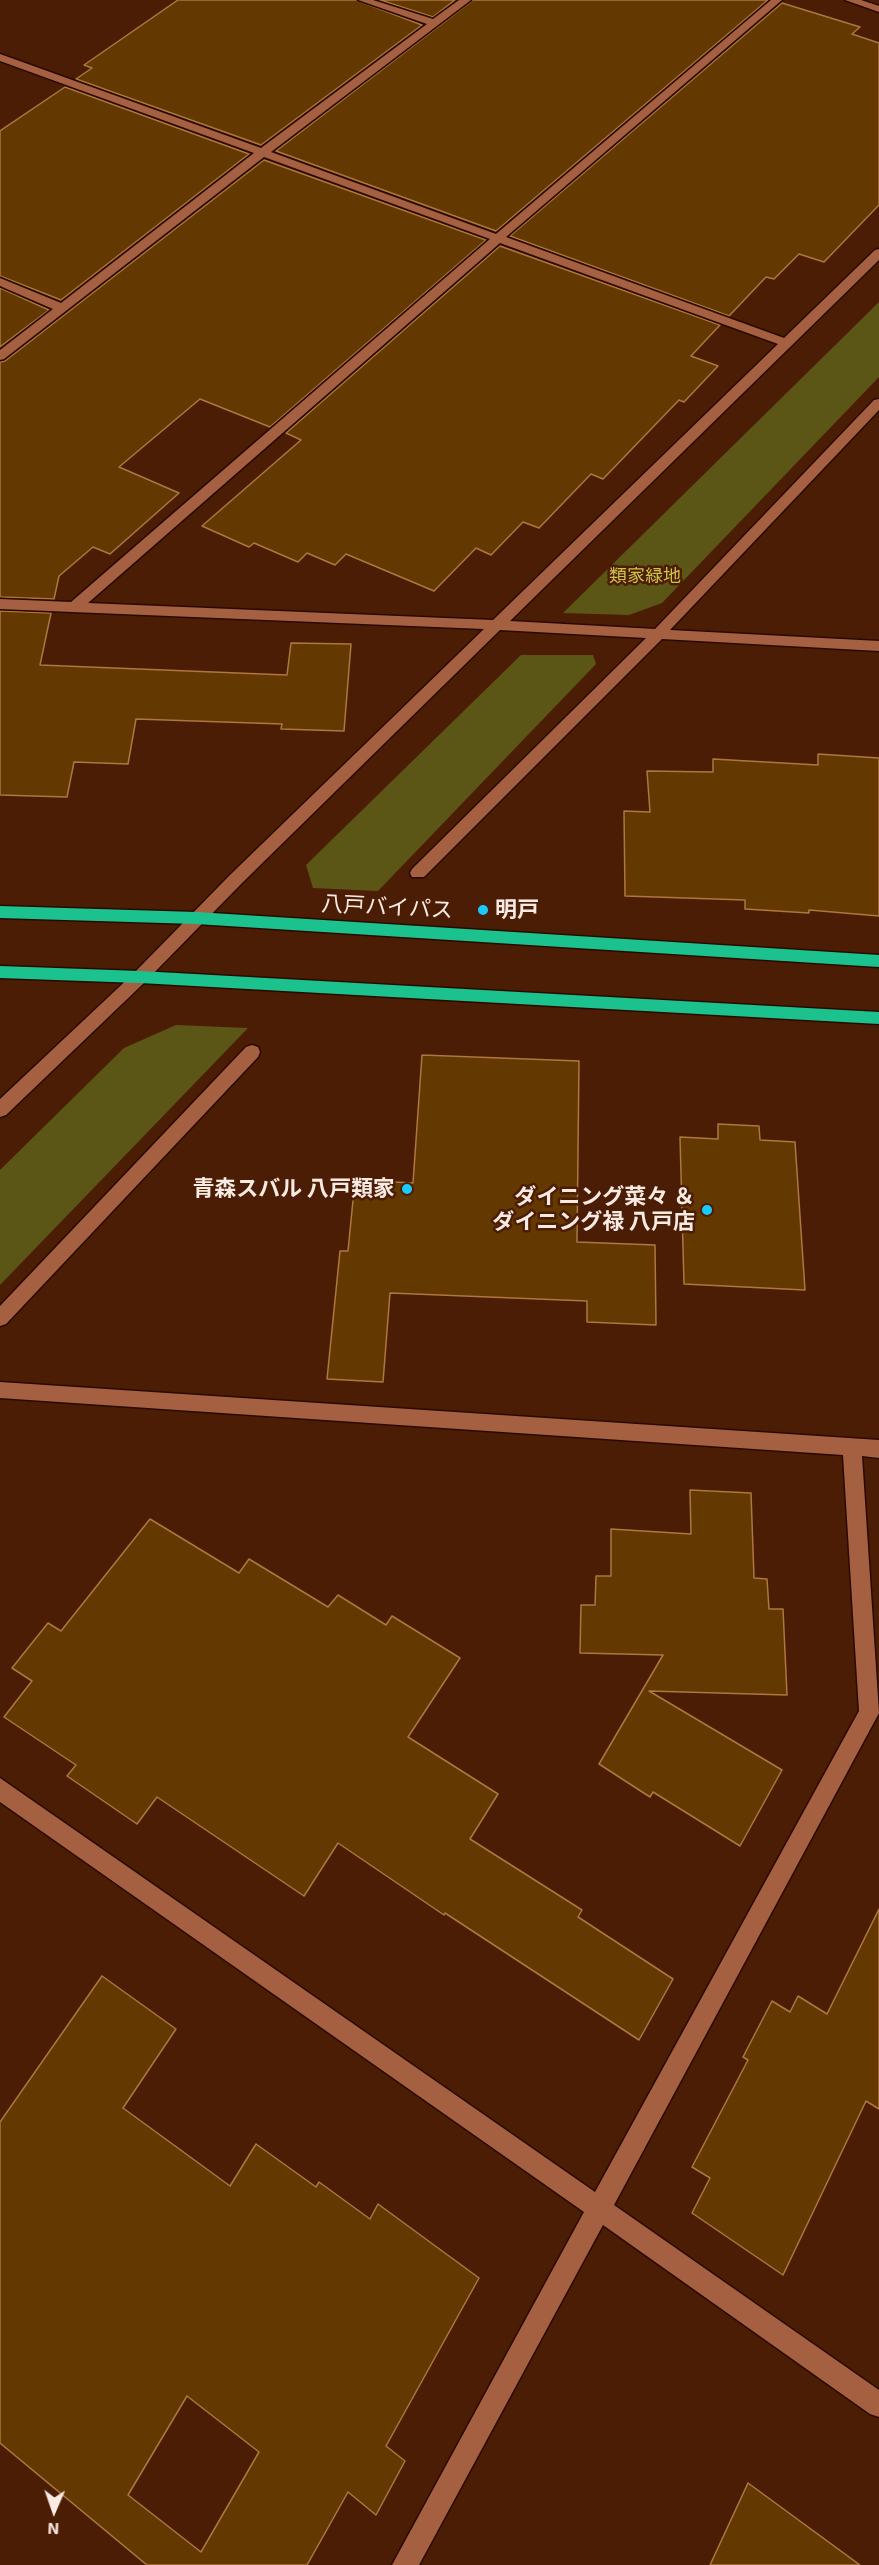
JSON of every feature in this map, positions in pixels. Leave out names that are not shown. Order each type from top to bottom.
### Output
[{"type":"highway","name":"八戸バイパス","points":[[0,912],[196,918],[879,961]]},
{"type":"highway","points":[[0,972],[140,977],[879,1018]]},
{"type":"street","points":[[363,0],[434,23]]},
{"type":"street","points":[[0,356],[60,307],[466,0]]},
{"type":"street","points":[[76,606],[498,238],[777,0]]},
{"type":"street","points":[[850,0],[879,9]]},
{"type":"street","points":[[0,57],[786,343]]},
{"type":"street","points":[[0,1110],[140,977],[196,918],[879,254]]},
{"type":"street","points":[[0,282],[60,307]]},
{"type":"street","points":[[418,873],[657,635],[879,403]]},
{"type":"street","points":[[0,604],[498,625],[879,646]]},
{"type":"street","points":[[0,1317],[252,1052]]},
{"type":"street","points":[[0,1390],[879,1449]]},
{"type":"street","points":[[405,2565],[599,2208],[874,1715],[852,1446]]},
{"type":"street","points":[[0,1789],[879,2405]]},
{"type":"green space","name":"類家緑地","points":[[879,302],[879,377],[662,603],[629,615],[563,613]]},
{"type":"green space","points":[[521,655],[593,655],[596,664],[378,891],[313,888],[306,865]]},
{"type":"green space","points":[[176,1025],[248,1028],[0,1285],[0,1170],[124,1048]]},
{"type":"building","points":[[178,0],[356,0],[422,25],[261,145],[76,79],[92,68],[84,65]]},
{"type":"building","points":[[380,0],[455,0],[433,17]]},
{"type":"building","points":[[473,0],[768,0],[496,231],[276,151]]},
{"type":"building","points":[[782,3],[860,27],[852,34],[879,43],[879,205],[824,262],[799,254],[774,279],[766,277],[729,316],[510,236]]},
{"type":"building","points":[[65,87],[249,154],[61,300],[0,276],[0,131]]},
{"type":"building","points":[[264,160],[486,240],[270,427],[200,399],[119,467],[179,493],[110,554],[93,547],[59,576],[54,599],[0,597],[0,362],[5,361]]},
{"type":"building","points":[[500,246],[720,325],[691,356],[718,366],[684,402],[679,400],[603,479],[591,474],[539,528],[523,522],[491,555],[476,548],[434,591],[346,554],[335,565],[307,553],[298,562],[254,543],[249,547],[202,526],[301,440],[286,433]]},
{"type":"building","points":[[0,288],[49,310],[0,347]]},
{"type":"building","points":[[0,611],[51,613],[40,665],[287,675],[291,643],[351,644],[344,731],[281,729],[282,724],[136,719],[128,764],[74,762],[67,797],[0,795]]},
{"type":"building","points":[[818,754],[879,758],[879,916],[809,910],[809,913],[745,909],[745,900],[625,896],[624,811],[650,812],[647,771],[713,772],[713,759],[818,765]]},
{"type":"building","points":[[422,1055],[579,1061],[577,1242],[655,1245],[656,1325],[587,1322],[587,1301],[390,1293],[383,1382],[327,1379],[340,1251],[348,1251],[355,1180],[413,1183]]},
{"type":"building","points":[[718,1124],[759,1126],[760,1140],[795,1142],[805,1290],[684,1284],[680,1137],[718,1139]]},
{"type":"building","points":[[690,1490],[751,1493],[754,1578],[767,1579],[769,1609],[783,1609],[787,1695],[649,1691],[782,1770],[740,1846],[653,1792],[650,1797],[599,1764],[663,1655],[580,1653],[581,1605],[595,1605],[596,1576],[611,1576],[611,1529],[691,1534]]},
{"type":"building","points":[[150,1519],[239,1573],[249,1559],[328,1607],[338,1595],[386,1625],[392,1616],[460,1658],[408,1737],[498,1794],[470,1839],[582,1910],[578,1917],[673,1979],[639,2040],[445,1913],[444,1915],[338,1843],[304,1896],[157,1797],[137,1824],[67,1776],[76,1765],[4,1717],[32,1681],[12,1668],[48,1623],[61,1631]]},
{"type":"building","points":[[879,1909],[879,2109],[866,2101],[783,2275],[692,2213],[710,2178],[692,2167],[748,2060],[743,2057],[772,2001],[790,2012],[798,1996],[827,2014]]},
{"type":"building","points":[[102,1976],[176,2029],[123,2108],[230,2186],[256,2144],[316,2187],[319,2182],[370,2219],[378,2204],[479,2278],[386,2446],[405,2461],[376,2515],[348,2492],[307,2565],[147,2565],[0,2443],[0,2122]],"holes":[[[187,2396],[259,2452],[201,2552],[128,2495]]]},
{"type":"building","points":[[748,2483],[860,2565],[710,2565]]},
{"type":"place","name":"明戸","points":[[483,910]]},
{"type":"place","name":"青森スバル 八戸類家","points":[[407,1189]]},
{"type":"place","name":"ダイニング菜々 ＆ ダイニング禄 八戸店","points":[[707,1210]]}]
